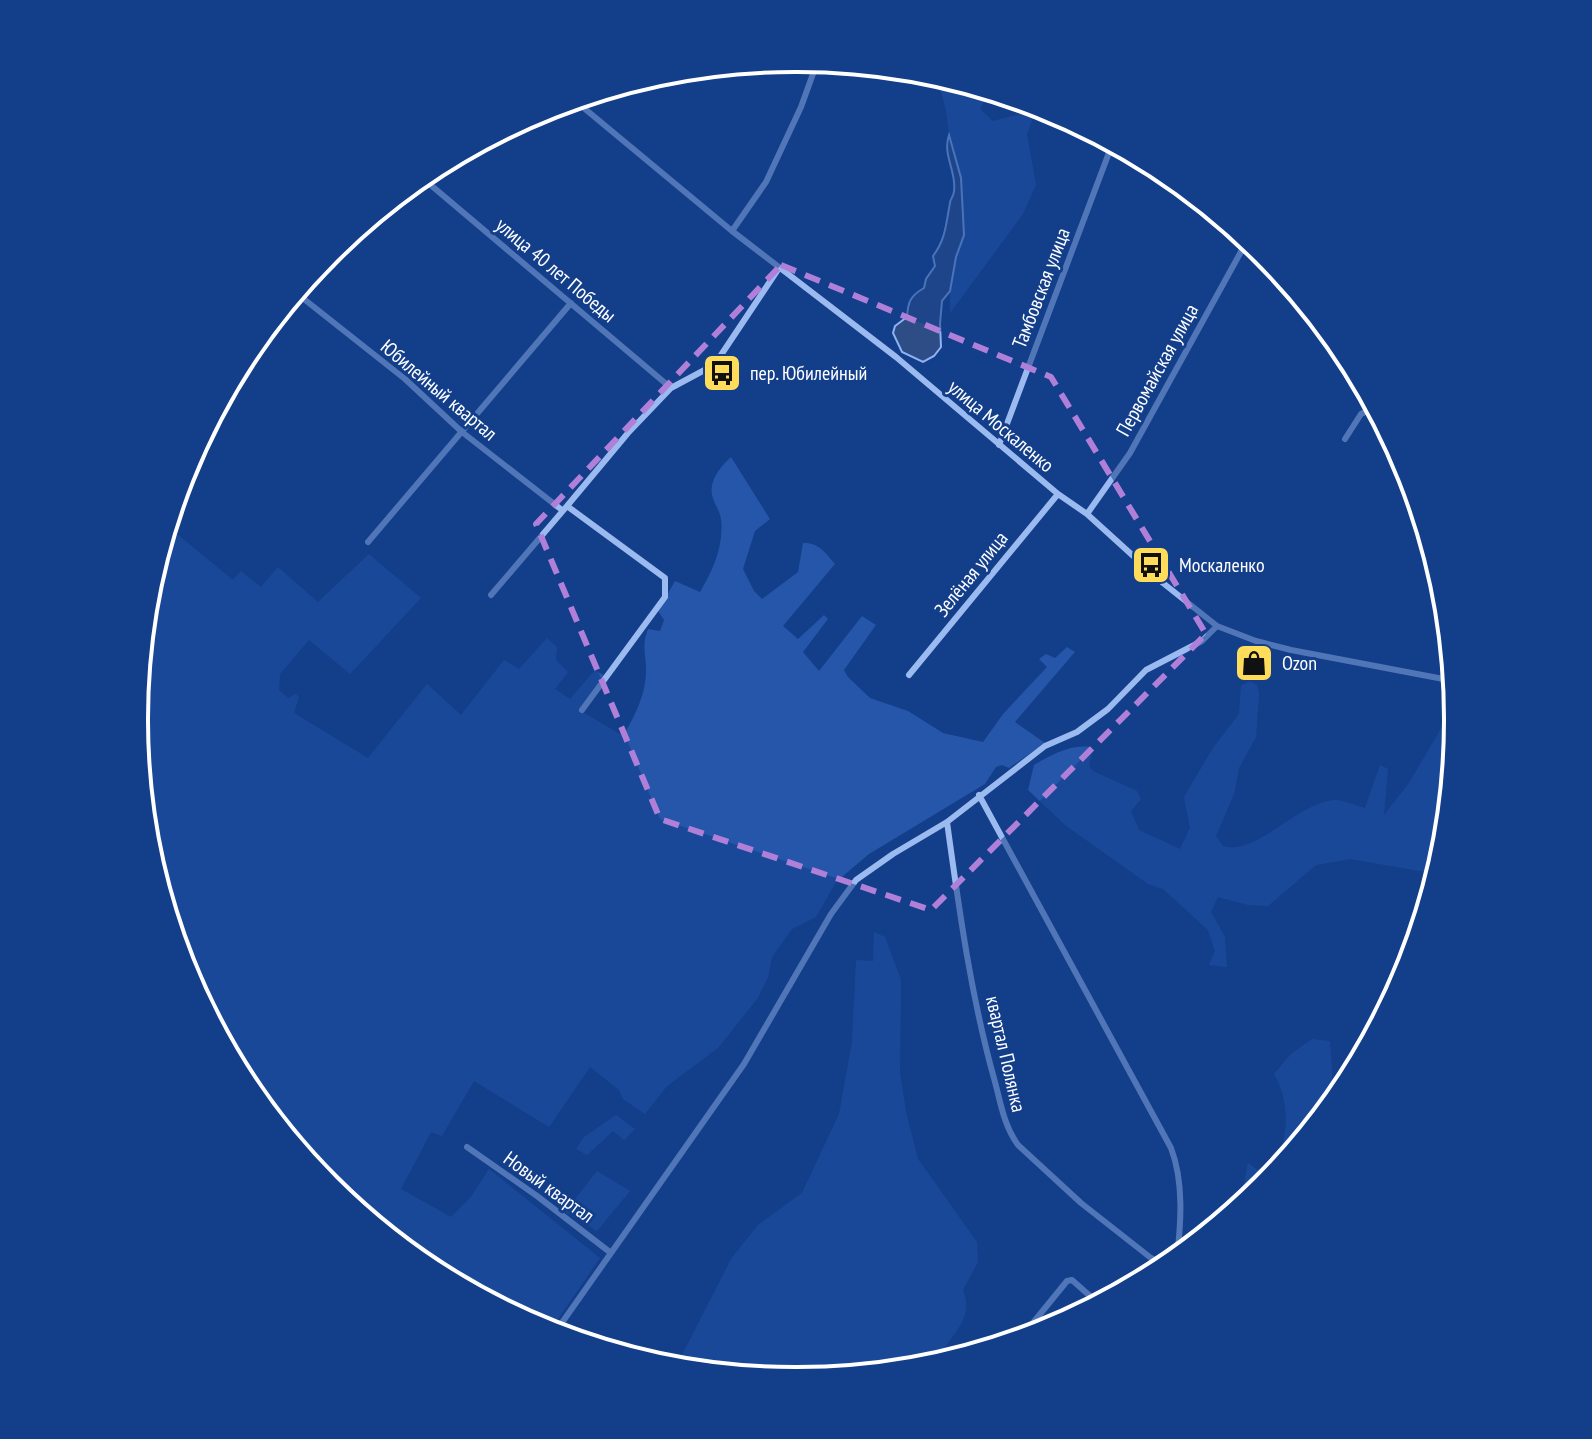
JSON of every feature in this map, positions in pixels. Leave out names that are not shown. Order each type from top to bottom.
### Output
[{"type":"street","points":[[732,231],[766,182],[814,72]]},
{"type":"street","name":"улица Москаленко","points":[[583,108],[732,231],[896,357],[1217,626],[1291,650],[1442,679]]},
{"type":"street","name":"Тамбовская улица","points":[[999,445],[1109,153]]},
{"type":"street","name":"улица 40 лет Победы","points":[[431,185],[671,388]]},
{"type":"street","name":"Первомайская улица","points":[[1087,514],[1130,453],[1242,250]]},
{"type":"street","points":[[491,595],[628,433],[671,388],[712,366],[779,268]]},
{"type":"street","name":"Юбилейный квартал","points":[[304,299],[405,379],[462,432],[661,575],[667,583],[665,597],[582,710]]},
{"type":"street","points":[[368,542],[571,303]]},
{"type":"street","points":[[1345,439],[1366,412]]},
{"type":"street","name":"Зелёная улица","points":[[909,675],[1058,494]]},
{"type":"street","points":[[562,1323],[744,1064],[842,898],[856,880],[947,822],[1045,746],[1077,732],[1108,709],[1146,670],[1202,641],[1217,626]]},
{"type":"street","points":[[979,795],[1171,1148],[1177,1163],[1181,1214],[1179,1241]]},
{"type":"street","name":"квартал Полянка","points":[[947,822],[976,1002],[1011,1135],[1081,1203],[1154,1259]]},
{"type":"street","name":"Новый квартал","points":[[467,1147],[611,1253]]},
{"type":"street","points":[[1034,1322],[1067,1281],[1078,1283],[1091,1296]]},
{"type":"highlighted area","points":[[781,265],[1051,377],[1206,634],[931,910],[660,819],[536,524]]},
{"type":"shaded area","points":[[940,88],[984,100],[980,109],[993,121],[1023,113],[1033,117],[1027,134],[1036,185],[1023,214],[950,313],[956,257],[964,235],[961,178],[949,135]]},
{"type":"shaded area","points":[[949,135],[961,178],[964,235],[956,257],[950,291],[942,301],[941,347],[934,356],[923,362],[902,352],[893,333],[895,326],[907,317],[911,300],[924,288],[935,266],[933,256],[943,237],[954,193],[954,177],[947,150]]},
{"type":"shaded area","points":[[731,457],[770,519],[755,531],[743,569],[754,591],[762,599],[798,572],[803,543],[817,546],[835,564],[783,626],[798,639],[824,615],[828,619],[803,652],[819,671],[862,616],[876,625],[844,670],[870,698],[908,711],[943,733],[983,742],[1003,714],[1047,667],[1039,659],[1046,654],[1055,658],[1067,647],[1075,652],[1015,722],[1045,743],[1009,768],[1002,765],[996,767],[985,784],[869,854],[836,882],[816,917],[792,929],[772,957],[768,977],[757,999],[718,1048],[667,1086],[645,1114],[623,1099],[619,1090],[590,1067],[549,1127],[474,1081],[442,1136],[431,1132],[401,1189],[451,1217],[471,1197],[489,1169],[600,1258],[556,1321],[510,1300],[436,1258],[369,1206],[338,1177],[282,1114],[235,1043],[215,1006],[183,928],[161,846],[154,804],[148,720],[154,635],[161,593],[176,534],[233,580],[241,571],[261,587],[278,567],[318,602],[369,554],[421,598],[350,674],[309,640],[280,674],[279,690],[288,698],[296,694],[299,697],[294,713],[368,758],[427,684],[461,715],[504,660],[519,669],[547,638],[557,647],[556,660],[568,672],[555,689],[570,699],[595,670],[605,676],[581,711],[623,736],[645,686],[644,643],[648,629],[660,631],[664,620],[658,611],[675,581],[700,592],[713,566],[721,529],[712,484]]},
{"type":"shaded area","points":[[1250,681],[1257,685],[1256,737],[1239,768],[1234,794],[1216,836],[1223,846],[1249,844],[1321,803],[1339,800],[1365,808],[1380,765],[1388,769],[1384,815],[1409,783],[1444,724],[1442,762],[1438,804],[1425,872],[1350,859],[1316,865],[1268,906],[1248,905],[1218,897],[1211,912],[1225,937],[1227,967],[1209,965],[1215,951],[1208,930],[1163,889],[1148,884],[1065,825],[1028,790],[1034,765],[1071,748],[1093,748],[1089,766],[1093,771],[1137,791],[1141,799],[1131,811],[1139,830],[1180,849],[1190,828],[1184,797],[1213,748],[1239,714],[1241,686]]},
{"type":"shaded area","points":[[874,932],[885,937],[901,980],[900,1072],[918,1159],[977,1242],[978,1262],[963,1290],[966,1312],[963,1321],[944,1350],[881,1361],[796,1367],[754,1366],[681,1357],[731,1259],[758,1225],[802,1193],[839,1114],[852,1042],[856,960],[873,961]]},
{"type":"shaded area","points":[[1312,1039],[1330,1041],[1333,1081],[1282,1147],[1285,1109],[1274,1074],[1291,1054]]},
{"type":"shaded area","points":[[616,1115],[635,1129],[624,1140],[613,1131],[587,1155],[576,1149],[584,1137]]},
{"type":"shaded area","points":[[1248,1163],[1259,1171],[1243,1187]]},
{"type":"shaded area","points":[[597,1171],[630,1191],[597,1231],[565,1212]]},
{"type":"place","name":"пер. Юбилейный","points":[[722,373]]},
{"type":"place","name":"Москаленко","points":[[1151,565]]},
{"type":"place","name":"Ozon","points":[[1254,663]]}]
